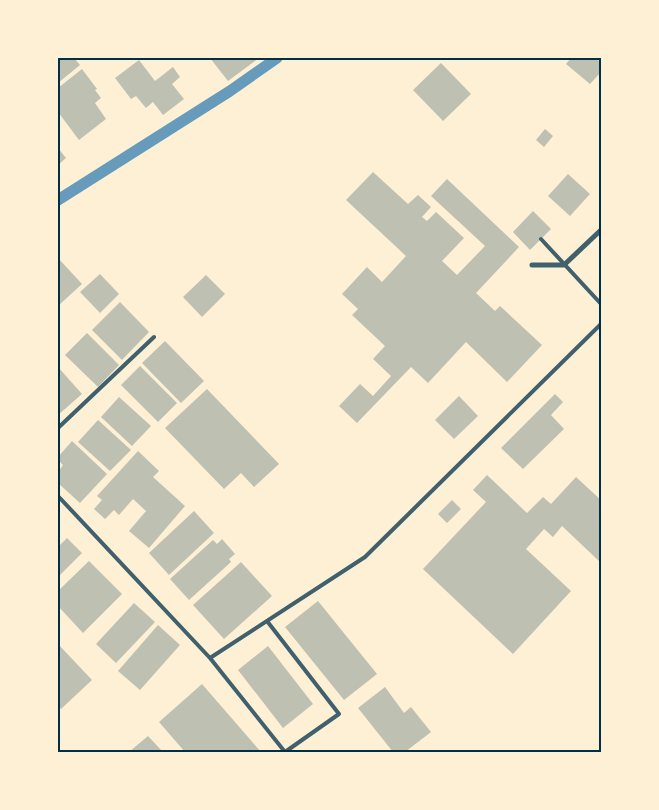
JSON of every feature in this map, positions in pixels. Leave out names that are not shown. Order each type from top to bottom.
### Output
[{"type":"street","points":[[532,265],[564,266],[602,229]]},
{"type":"lane","points":[[541,239],[602,305]]},
{"type":"lane","points":[[210,658],[365,557],[602,323]]},
{"type":"lane","points":[[58,428],[154,337]]},
{"type":"lane","points":[[58,496],[210,658],[285,752],[338,714],[267,620]]},
{"type":"building","points":[[58,58],[74,58],[80,65],[58,83]]},
{"type":"building","points":[[210,58],[259,58],[228,81]]},
{"type":"building","points":[[571,58],[595,58],[602,63],[602,71],[590,84],[566,64]]},
{"type":"building","points":[[139,60],[155,81],[173,67],[180,77],[172,84],[184,99],[163,115],[153,102],[146,108],[136,96],[131,99],[115,78]]},
{"type":"building","points":[[441,63],[471,94],[443,121],[413,90]]},
{"type":"building","points":[[82,69],[97,89],[95,90],[101,98],[95,103],[106,119],[79,140],[58,112],[58,88]]},
{"type":"building","points":[[545,129],[553,136],[544,147],[536,140]]},
{"type":"building","points":[[58,148],[66,158],[58,165]]},
{"type":"building","points":[[373,172],[408,204],[418,195],[431,207],[422,217],[427,221],[436,212],[464,238],[442,261],[457,275],[485,246],[431,196],[447,179],[519,247],[476,293],[495,311],[500,306],[542,345],[507,382],[466,342],[428,383],[411,367],[357,423],[339,406],[360,384],[373,396],[391,376],[373,359],[385,346],[352,315],[358,309],[342,294],[367,267],[382,282],[406,256],[346,200]]},
{"type":"building","points":[[568,174],[590,194],[570,216],[548,196]]},
{"type":"building","points":[[533,211],[551,229],[530,250],[513,232]]},
{"type":"building","points":[[58,258],[82,284],[58,306]]},
{"type":"building","points":[[100,274],[119,294],[100,313],[80,292]]},
{"type":"building","points":[[206,275],[225,294],[202,317],[183,297]]},
{"type":"building","points":[[120,302],[149,332],[122,360],[92,330]]},
{"type":"building","points":[[87,333],[119,365],[98,387],[65,355]]},
{"type":"building","points":[[165,341],[204,381],[181,403],[142,363]]},
{"type":"building","points":[[140,366],[177,403],[158,422],[121,385]]},
{"type":"building","points":[[58,367],[82,394],[58,415]]},
{"type":"building","points":[[207,389],[279,464],[254,487],[241,473],[224,489],[165,428]]},
{"type":"building","points":[[555,394],[563,402],[551,415],[564,429],[523,469],[501,448]]},
{"type":"building","points":[[459,396],[478,416],[454,439],[435,420]]},
{"type":"building","points":[[119,397],[151,426],[132,446],[101,417]]},
{"type":"building","points":[[98,420],[131,450],[110,471],[78,442]]},
{"type":"building","points":[[72,441],[107,474],[80,503],[58,483],[58,472],[63,465],[58,460],[58,457]]},
{"type":"building","points":[[138,451],[159,471],[153,477],[185,506],[149,548],[129,531],[146,511],[133,499],[119,515],[114,510],[105,519],[94,509],[102,500],[97,496]]},
{"type":"building","points":[[487,475],[527,513],[543,497],[551,504],[576,477],[602,501],[600,562],[562,526],[553,537],[544,529],[526,549],[571,591],[513,654],[423,569],[486,502],[473,490]]},
{"type":"building","points":[[452,500],[461,509],[447,523],[438,514]]},
{"type":"building","points":[[194,511],[214,533],[169,575],[149,553]]},
{"type":"building","points":[[67,538],[82,553],[58,577],[58,547]]},
{"type":"building","points":[[222,539],[235,554],[229,559],[231,562],[189,600],[170,579],[213,540],[217,544]]},
{"type":"building","points":[[89,561],[122,594],[83,633],[58,606],[58,591]]},
{"type":"building","points":[[241,562],[272,596],[224,639],[193,605]]},
{"type":"building","points":[[318,601],[377,674],[344,700],[285,627]]},
{"type":"building","points":[[134,603],[155,622],[116,663],[96,644]]},
{"type":"building","points":[[158,625],[180,645],[140,690],[118,671]]},
{"type":"building","points":[[58,644],[92,680],[61,709],[58,705]]},
{"type":"building","points":[[268,646],[313,704],[283,728],[238,670]]},
{"type":"building","points":[[202,684],[261,752],[185,752],[159,722]]},
{"type":"building","points":[[385,687],[404,713],[411,707],[431,732],[405,752],[393,752],[358,708]]},
{"type":"building","points":[[148,736],[163,752],[129,752]]},
{"type":"waterway","points":[[58,200],[230,91],[277,58]]}]
